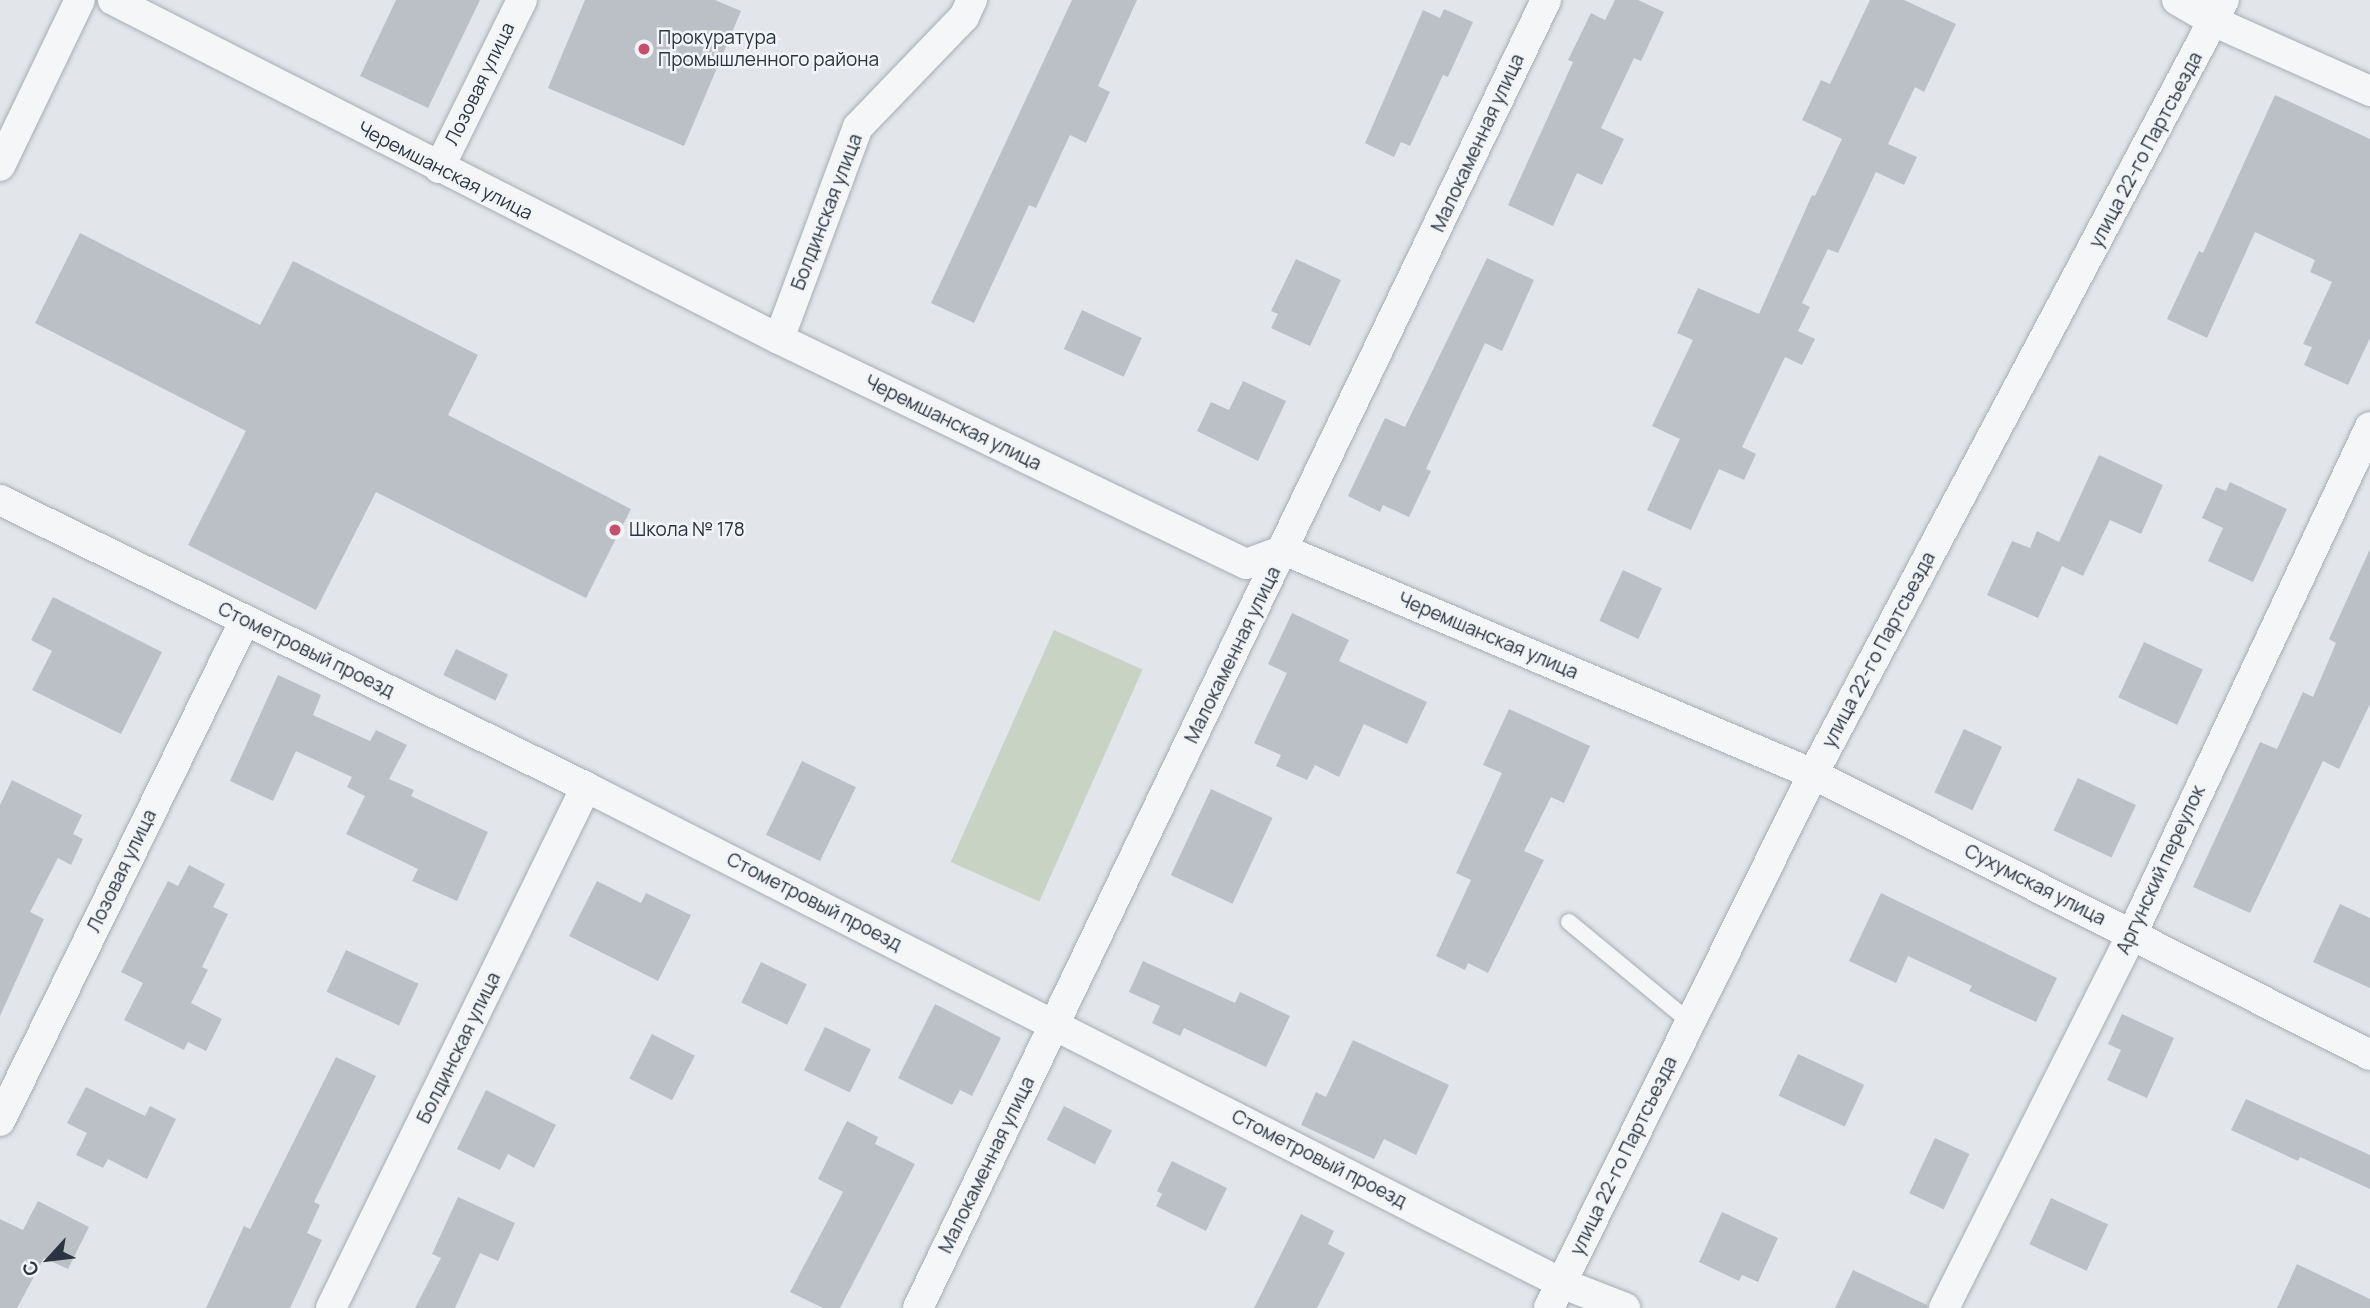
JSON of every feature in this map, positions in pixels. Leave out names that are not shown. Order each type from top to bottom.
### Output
[{"type":"street","points":[[0,166],[80,0]]},
{"type":"street","name":"Черемшанская улица","points":[[113,0],[779,339],[1245,564],[1284,550],[1813,774]]},
{"type":"street","name":"Лозовая улица","points":[[439,168],[522,0]]},
{"type":"street","name":"Болдинская улица","points":[[779,339],[858,127],[964,17],[972,0]]},
{"type":"street","name":"Малокаменная улица","points":[[918,1308],[1546,0]]},
{"type":"street","points":[[2176,0],[2219,11],[2370,92]]},
{"type":"street","name":"улица 22-го Партсъезда","points":[[1555,1295],[1813,774],[2219,11]]},
{"type":"street","name":"Аргунский переулок","points":[[1944,1308],[2132,934],[2370,427]]},
{"type":"street","name":"Стометровый проезд","points":[[0,500],[586,787],[1055,1023],[1555,1295],[1625,1308]]},
{"type":"street","name":"Лозовая улица","points":[[0,1121],[245,620]]},
{"type":"street","name":"Сухумская улица","points":[[1813,774],[2370,1055]]},
{"type":"street","name":"Болдинская улица","points":[[331,1308],[586,787]]},
{"type":"lane","points":[[1569,922],[1690,1022]]},
{"type":"green space","points":[[1054,630],[1143,669],[1039,901],[951,862]]},
{"type":"building","points":[[396,0],[480,0],[428,108],[360,76]]},
{"type":"building","name":"Прокуратура Промышленного района","points":[[585,0],[715,0],[741,11],[684,146],[548,88]]},
{"type":"building","points":[[1072,0],[1137,0],[1098,86],[1110,92],[1086,143],[1070,135],[1036,208],[1029,205],[974,323],[931,303]]},
{"type":"building","points":[[1615,0],[1638,0],[1664,12],[1641,61],[1634,58],[1601,128],[1624,139],[1602,185],[1577,173],[1553,226],[1508,205],[1573,62],[1568,60],[1591,13],[1605,20]]},
{"type":"building","points":[[1870,0],[1904,0],[1956,24],[1924,92],[1915,87],[1888,144],[1917,157],[1904,185],[1876,172],[1838,253],[1828,249],[1802,303],[1810,307],[1798,331],[1815,339],[1802,365],[1785,357],[1742,447],[1756,454],[1744,480],[1719,469],[1691,530],[1647,510],[1680,439],[1652,426],[1693,340],[1677,333],[1698,288],[1759,314],[1812,195],[1815,196],[1842,139],[1802,120],[1821,80],[1830,84]]},
{"type":"building","points":[[1444,9],[1473,22],[1448,77],[1443,75],[1410,146],[1401,142],[1394,157],[1365,143],[1423,10],[1440,18]]},
{"type":"building","points":[[2275,95],[2370,139],[2370,338],[2348,385],[2304,365],[2312,347],[2303,344],[2332,282],[2310,272],[2315,260],[2255,232],[2207,338],[2167,319],[2199,251],[2203,253]]},
{"type":"building","points":[[80,233],[260,325],[293,261],[478,355],[448,415],[631,509],[586,598],[376,492],[316,610],[188,545],[246,431],[35,323]]},
{"type":"building","points":[[1487,258],[1534,280],[1502,351],[1485,343],[1426,469],[1431,471],[1409,517],[1383,505],[1380,512],[1348,496],[1385,418],[1405,427]]},
{"type":"building","points":[[1296,259],[1341,280],[1310,346],[1271,328],[1278,314],[1271,311]]},
{"type":"building","points":[[1082,310],[1142,338],[1124,377],[1064,349]]},
{"type":"building","points":[[1243,381],[1286,401],[1258,461],[1197,431],[1211,402],[1229,410]]},
{"type":"building","points":[[2099,455],[2163,485],[2141,534],[2110,520],[2083,576],[2062,566],[2038,618],[1987,595],[2012,541],[2030,548],[2037,531],[2059,542]]},
{"type":"building","points":[[2230,482],[2287,509],[2253,582],[2208,561],[2223,528],[2202,518],[2216,487],[2226,491]]},
{"type":"building","points":[[2370,549],[2370,704],[2339,769],[2323,761],[2250,913],[2193,887],[2260,742],[2277,749],[2303,692],[2313,697],[2336,643],[2329,639]]},
{"type":"building","points":[[1623,570],[1662,588],[1638,639],[1599,621]]},
{"type":"building","points":[[53,597],[162,652],[121,734],[32,690],[52,651],[31,640]]},
{"type":"building","points":[[1292,613],[1349,640],[1339,661],[1427,702],[1407,744],[1364,724],[1339,777],[1315,765],[1307,780],[1276,766],[1281,755],[1254,743],[1287,673],[1268,664]]},
{"type":"building","points":[[2144,642],[2203,669],[2177,725],[2118,697]]},
{"type":"building","points":[[456,649],[508,674],[495,700],[443,675]]},
{"type":"building","points":[[278,675],[321,695],[313,715],[370,741],[376,730],[407,745],[389,779],[414,790],[411,796],[488,832],[457,901],[412,881],[418,869],[346,834],[365,796],[347,787],[352,777],[296,751],[273,801],[230,781]]},
{"type":"building","points":[[1509,709],[1590,746],[1564,803],[1551,797],[1524,851],[1544,860],[1488,973],[1468,963],[1465,970],[1436,956],[1471,880],[1456,873],[1502,773],[1483,765]]},
{"type":"building","points":[[1964,729],[2002,747],[1972,810],[1934,792]]},
{"type":"building","points":[[802,761],[856,787],[820,861],[766,835]]},
{"type":"building","points":[[2078,778],[2136,805],[2111,858],[2053,831]]},
{"type":"building","points":[[12,780],[82,815],[73,834],[83,839],[71,865],[58,858],[30,912],[44,919],[0,1016],[0,805]]},
{"type":"building","points":[[1211,789],[1273,818],[1232,904],[1171,875]]},
{"type":"building","points":[[189,865],[225,884],[213,907],[228,914],[202,967],[208,970],[191,1003],[222,1019],[206,1051],[188,1042],[184,1050],[124,1020],[143,983],[121,972],[168,881],[178,886]]},
{"type":"building","points":[[597,881],[641,903],[646,893],[691,915],[658,981],[569,936]]},
{"type":"building","points":[[1881,893],[2057,978],[2036,1022],[1969,991],[1972,986],[1908,956],[1896,983],[1849,961]]},
{"type":"building","points":[[2340,904],[2370,918],[2370,988],[2313,962]]},
{"type":"building","points":[[346,950],[419,984],[399,1025],[327,992]]},
{"type":"building","points":[[1143,961],[1235,1003],[1240,992],[1290,1016],[1266,1067],[1184,1028],[1180,1036],[1152,1023],[1160,1006],[1129,992]]},
{"type":"building","points":[[761,962],[807,984],[787,1025],[741,1002]]},
{"type":"building","points":[[935,1004],[1001,1038],[972,1096],[960,1090],[952,1105],[898,1078]]},
{"type":"building","points":[[2122,1014],[2174,1038],[2147,1098],[2107,1080],[2121,1050],[2108,1044]]},
{"type":"building","points":[[825,1027],[871,1049],[850,1092],[804,1070]]},
{"type":"building","points":[[652,1034],[695,1056],[672,1100],[629,1079]]},
{"type":"building","points":[[1353,1040],[1449,1085],[1416,1155],[1384,1139],[1374,1159],[1301,1125],[1316,1092],[1326,1097]]},
{"type":"building","points":[[1798,1054],[1864,1085],[1845,1127],[1779,1096]]},
{"type":"building","points":[[336,1057],[376,1076],[314,1202],[320,1205],[307,1233],[322,1240],[290,1308],[206,1308],[244,1226],[250,1229]]},
{"type":"building","points":[[86,1087],[145,1116],[150,1106],[176,1119],[147,1179],[108,1159],[103,1168],[76,1155],[87,1133],[67,1123]]},
{"type":"building","points":[[486,1090],[556,1125],[534,1168],[508,1154],[500,1170],[457,1149]]},
{"type":"building","points":[[2246,1099],[2370,1155],[2370,1189],[2300,1157],[2298,1161],[2231,1130]]},
{"type":"building","points":[[1064,1106],[1112,1131],[1095,1164],[1047,1140]]},
{"type":"building","points":[[847,1121],[878,1137],[875,1144],[915,1164],[840,1308],[823,1308],[790,1292],[843,1192],[818,1179]]},
{"type":"building","points":[[1935,1138],[1969,1154],[1944,1209],[1909,1193]]},
{"type":"building","points":[[1172,1161],[1227,1188],[1206,1231],[1156,1206],[1162,1194],[1157,1191]]},
{"type":"building","points":[[458,1197],[515,1223],[498,1261],[480,1253],[455,1308],[415,1308],[441,1258],[432,1254]]},
{"type":"building","points":[[2051,1198],[2108,1225],[2087,1271],[2029,1244]]},
{"type":"building","points":[[38,1201],[89,1227],[68,1269],[44,1258],[17,1308],[0,1308],[0,1219],[23,1230]]},
{"type":"building","points":[[1722,1212],[1778,1238],[1758,1282],[1742,1275],[1739,1281],[1699,1262]]},
{"type":"building","points":[[1301,1214],[1334,1231],[1328,1244],[1345,1253],[1317,1308],[1254,1308]]},
{"type":"building","points":[[2297,1264],[2370,1299],[2370,1308],[2277,1308]]},
{"type":"building","points":[[1853,1270],[1927,1305],[1927,1308],[1835,1308]]},
{"type":"place","name":"Прокуратура Промышленного района","points":[[644,49]]},
{"type":"place","name":"Школа № 178","points":[[615,530]]}]
